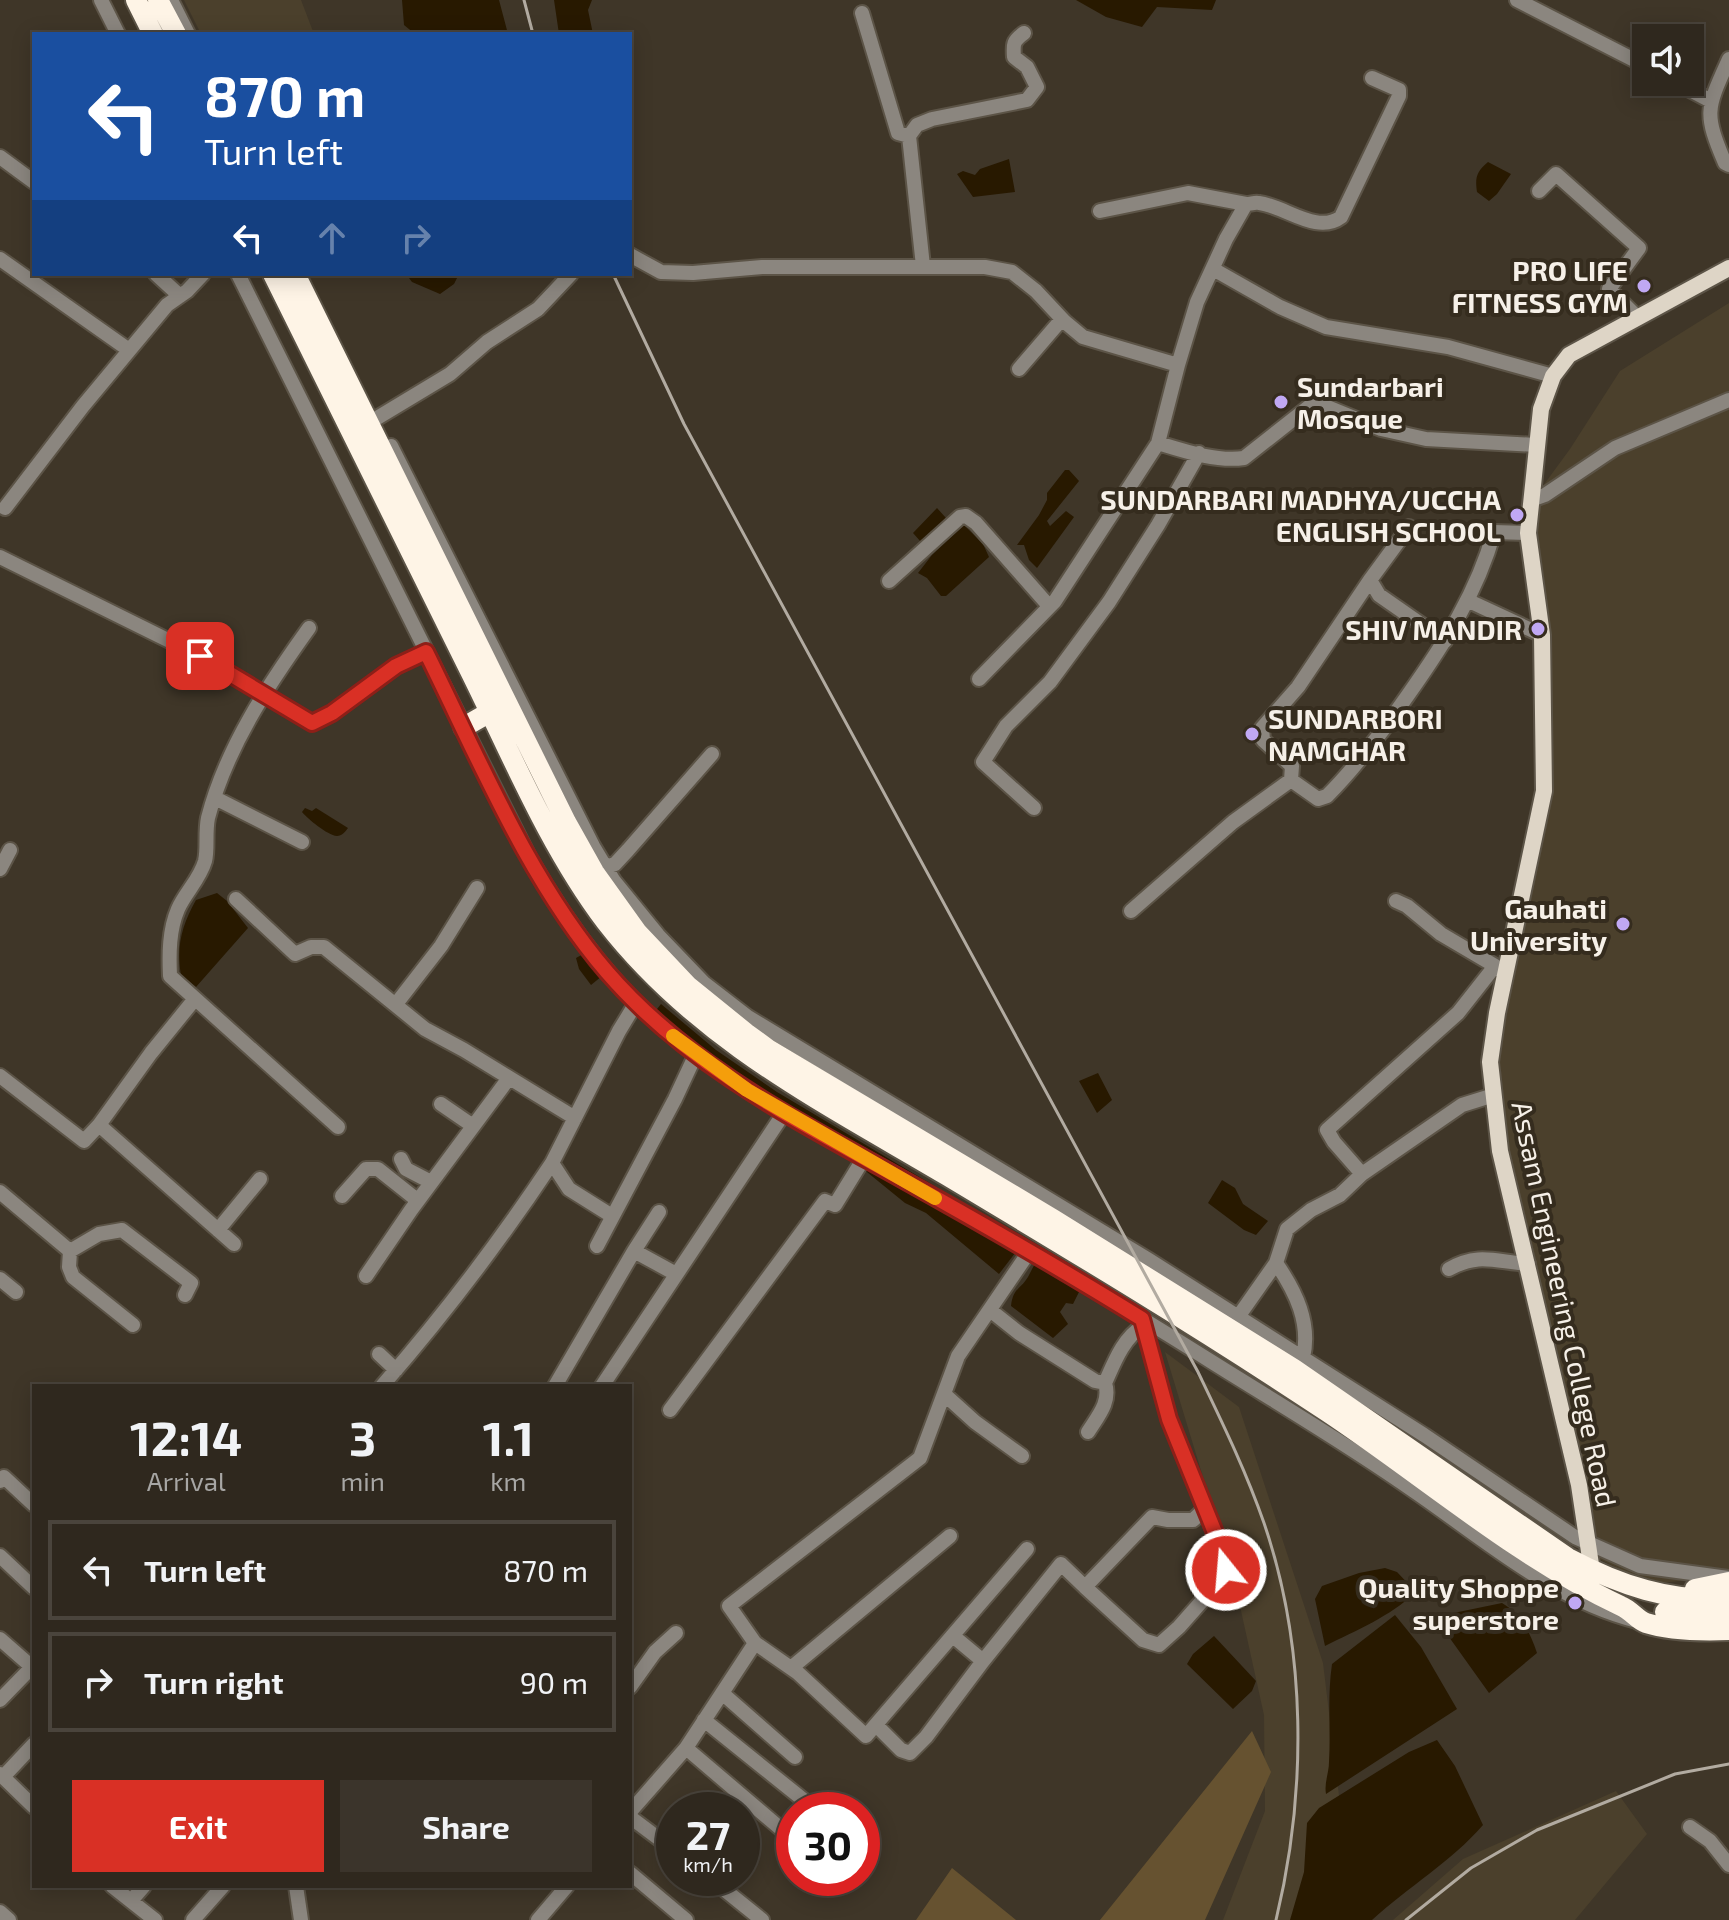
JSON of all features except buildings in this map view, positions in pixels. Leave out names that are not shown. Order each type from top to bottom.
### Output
[{"type":"highway","points":[[136,0],[152,32]]},
{"type":"highway","points":[[158,0],[175,32]]},
{"type":"highway","points":[[274,276],[550,831],[591,901],[622,941],[656,977],[713,1029],[799,1090],[1044,1234],[1267,1373],[1370,1441],[1494,1530],[1597,1596],[1635,1615],[1706,1631],[1729,1630]]},
{"type":"highway","points":[[296,276],[566,822],[618,908],[688,986],[768,1049],[1053,1219],[1294,1369],[1526,1530],[1592,1571],[1663,1595],[1686,1599],[1729,1598]]},
{"type":"highway","points":[[464,727],[490,712]]},
{"type":"highway","points":[[1663,1595],[1729,1580]]},
{"type":"highway","points":[[1635,1615],[1729,1614]]},
{"type":"main road","name":"Assam Engineering College Road","points":[[1597,1596],[1579,1485],[1500,1151],[1490,1062],[1501,969],[1544,791],[1542,635],[1528,533],[1536,445],[1541,409],[1553,376],[1569,355],[1729,268]]},
{"type":"street","points":[[101,0],[117,32]]},
{"type":"street","points":[[171,0],[187,32]]},
{"type":"street","points":[[1517,0],[1632,59]]},
{"type":"street","points":[[862,13],[898,133],[909,136]]},
{"type":"street","points":[[923,266],[909,136],[917,125],[932,119],[1027,100],[1037,87],[1027,67],[1014,57],[1013,45],[1024,33]]},
{"type":"street","points":[[1729,59],[1711,101],[1710,129],[1725,163],[1729,165]]},
{"type":"street","points":[[1100,211],[1188,193],[1246,204],[1259,203],[1328,223],[1341,217],[1399,96],[1399,90],[1372,78]]},
{"type":"street","points":[[1702,96],[1711,101]]},
{"type":"street","points":[[0,157],[32,181]]},
{"type":"street","points":[[1539,191],[1556,174],[1639,248],[1609,289],[1638,318]]},
{"type":"street","points":[[979,679],[1049,606],[1094,544],[1158,443],[1197,302],[1246,204]]},
{"type":"street","points":[[632,256],[661,272],[923,266],[985,267],[1012,272],[1083,337],[1178,365]]},
{"type":"street","points":[[0,259],[129,350]]},
{"type":"street","points":[[1213,269],[1280,307],[1326,327],[1448,347],[1553,376]]},
{"type":"street","points":[[158,276],[180,296]]},
{"type":"street","points":[[5,508],[129,350],[167,305],[201,276]]},
{"type":"street","points":[[239,276],[553,900],[578,937],[636,1003],[728,1079],[1029,1252],[1410,1488],[1513,1561],[1576,1598],[1613,1615],[1635,1615]]},
{"type":"street","points":[[307,276],[577,816],[606,867],[658,935],[704,983],[748,1017],[1238,1317],[1424,1435],[1575,1537],[1640,1566],[1729,1580]]},
{"type":"street","points":[[377,418],[450,374],[487,342],[538,309],[569,276]]},
{"type":"street","points":[[1019,369],[1062,319]]},
{"type":"street","points":[[1531,500],[1545,495],[1615,448],[1729,400]]},
{"type":"street","points":[[1158,443],[1231,460],[1244,458],[1315,402],[1381,429],[1426,439],[1536,445]]},
{"type":"street","points":[[1034,808],[983,762],[1006,726],[1050,682],[1109,602],[1199,453]]},
{"type":"street","points":[[889,581],[960,517],[966,516],[976,523],[1049,606]]},
{"type":"street","points":[[1291,780],[1292,766],[1263,740],[1262,728],[1298,687],[1409,527]]},
{"type":"street","points":[[1291,780],[1318,799],[1327,796],[1368,752],[1445,641],[1469,601],[1494,532],[1528,533]]},
{"type":"street","points":[[0,557],[200,656],[312,723],[332,713],[396,666],[426,652]]},
{"type":"street","points":[[1370,580],[1379,595],[1445,641]]},
{"type":"street","points":[[1469,601],[1542,635]]},
{"type":"street","points":[[309,628],[263,696],[235,745],[215,798],[204,841],[205,860],[178,910],[169,946],[170,976],[338,1127]]},
{"type":"street","points":[[606,867],[615,864],[712,754]]},
{"type":"street","points":[[1131,911],[1233,822],[1291,780]]},
{"type":"street","points":[[215,798],[302,842]]},
{"type":"street","points":[[0,869],[10,850]]},
{"type":"street","points":[[396,1004],[441,946],[477,888]]},
{"type":"street","points":[[236,899],[295,954],[311,947],[324,947],[425,1029],[575,1118]]},
{"type":"street","points":[[1362,1174],[1327,1130],[1458,1013],[1501,969],[1441,934],[1407,906],[1396,901]]},
{"type":"street","points":[[0,1076],[84,1141],[194,1000]]},
{"type":"street","points":[[384,1384],[509,1228],[552,1163],[636,1003]]},
{"type":"street","points":[[597,1246],[696,1054]]},
{"type":"street","points":[[366,1276],[417,1200],[509,1078]]},
{"type":"street","points":[[1238,1317],[1276,1263],[1287,1229],[1311,1210],[1340,1195],[1362,1174],[1462,1105],[1494,1095]]},
{"type":"street","points":[[441,1104],[473,1126]]},
{"type":"street","points":[[603,1384],[784,1113]]},
{"type":"street","points":[[99,1125],[234,1244]]},
{"type":"street","points":[[670,1410],[825,1201],[835,1205],[864,1158]]},
{"type":"street","points":[[401,1159],[406,1169],[431,1182]]},
{"type":"street","points":[[552,1163],[569,1189],[612,1216]]},
{"type":"street","points":[[342,1196],[366,1169],[378,1169],[417,1200]]},
{"type":"street","points":[[218,1230],[260,1179]]},
{"type":"street","points":[[0,1192],[70,1251]]},
{"type":"street","points":[[556,1384],[659,1212]]},
{"type":"street","points":[[70,1251],[99,1234],[122,1230],[191,1283],[185,1295]]},
{"type":"street","points":[[70,1251],[69,1267],[73,1277],[133,1325]]},
{"type":"street","points":[[634,1251],[676,1274]]},
{"type":"street","points":[[1027,1549],[866,1736],[791,1668],[755,1643],[729,1606],[920,1458],[958,1356],[1029,1252]]},
{"type":"street","points":[[1449,1269],[1466,1260],[1480,1258],[1528,1264]]},
{"type":"street","points":[[1276,1263],[1289,1283],[1306,1328],[1303,1358]]},
{"type":"street","points":[[0,1279],[16,1292]]},
{"type":"street","points":[[990,1310],[1019,1333],[1095,1381],[1105,1383]]},
{"type":"street","points":[[1088,1432],[1105,1405],[1109,1394],[1105,1383],[1116,1359],[1142,1322]]},
{"type":"street","points":[[876,1725],[901,1750],[910,1753],[926,1737],[1061,1564],[1143,1640],[1159,1645],[1225,1575],[1225,1561],[1169,1419],[1142,1322]]},
{"type":"street","points":[[379,1354],[396,1370]]},
{"type":"street","points":[[944,1394],[1022,1456]]},
{"type":"street","points":[[0,1481],[4,1477],[32,1503]]},
{"type":"street","points":[[1085,1587],[1152,1517],[1193,1520],[1205,1509]]},
{"type":"street","points":[[791,1668],[950,1536]]},
{"type":"street","points":[[0,1556],[32,1586]]},
{"type":"street","points":[[632,1684],[655,1652],[676,1633]]},
{"type":"street","points":[[953,1636],[983,1661]]},
{"type":"street","points":[[0,1639],[32,1665]]},
{"type":"street","points":[[632,1812],[690,1752],[722,1693],[755,1643]]},
{"type":"street","points":[[0,1700],[32,1667]]},
{"type":"street","points":[[722,1693],[795,1757]]},
{"type":"street","points":[[708,1723],[794,1792]]},
{"type":"street","points":[[32,1746],[2,1775],[32,1805]]},
{"type":"street","points":[[690,1752],[776,1825]]},
{"type":"street","points":[[632,1816],[656,1835]]},
{"type":"street","points":[[1690,1827],[1710,1841],[1729,1865]]},
{"type":"street","points":[[632,1875],[686,1920]]},
{"type":"street","points":[[114,1888],[141,1913]]},
{"type":"street","points":[[141,1913],[144,1888]]},
{"type":"street","points":[[193,1920],[221,1888]]},
{"type":"street","points":[[296,1888],[301,1920]]},
{"type":"street","points":[[538,1920],[565,1888]]},
{"type":"street","points":[[732,1896],[762,1920]]},
{"type":"street","points":[[0,1912],[9,1920]]},
{"type":"shaded area","points":[[184,0],[301,0],[313,32],[200,32]]},
{"type":"shaded area","points":[[402,0],[499,0],[507,32],[413,32],[404,25]]},
{"type":"shaded area","points":[[554,0],[592,0],[588,10],[593,32],[559,32]]},
{"type":"shaded area","points":[[1076,0],[1216,0],[1212,10],[1157,7],[1142,27],[1106,17]]},
{"type":"shaded area","points":[[1009,159],[1015,192],[973,197],[957,174],[963,171],[975,175],[980,169]]},
{"type":"shaded area","points":[[1488,162],[1511,174],[1489,201],[1477,192],[1476,183],[1479,172]]},
{"type":"shaded area","points":[[408,276],[458,276],[454,284],[440,294],[412,282]]},
{"type":"shaded area","name":"Gauhati University","points":[[1729,303],[1729,1570],[1708,1578],[1651,1584],[1599,1559],[1528,1264],[1490,1062],[1544,791],[1534,577],[1537,494],[1620,371]]},
{"type":"shaded area","points":[[1065,470],[1069,470],[1079,481],[1047,521],[1050,526],[1066,511],[1074,517],[1037,568],[1029,560],[1024,545],[1017,545],[1039,515],[1047,493]]},
{"type":"shaded area","points":[[937,508],[946,518],[921,542],[913,533]]},
{"type":"shaded area","points":[[964,525],[983,544],[989,557],[946,596],[941,596],[927,578],[918,573]]},
{"type":"shaded area","points":[[305,808],[312,811],[316,808],[348,828],[339,836],[328,833],[302,812]]},
{"type":"shaded area","points":[[217,893],[248,928],[196,987],[181,975],[181,936],[196,900]]},
{"type":"shaded area","points":[[585,953],[607,972],[591,985],[579,969],[576,958]]},
{"type":"shaded area","points":[[661,1004],[716,1050],[777,1092],[1025,1240],[999,1274],[926,1213],[905,1203],[830,1142],[804,1134],[650,1018]]},
{"type":"shaded area","points":[[1098,1073],[1112,1100],[1097,1113],[1079,1081]]},
{"type":"shaded area","points":[[1222,1180],[1235,1188],[1243,1204],[1268,1221],[1256,1235],[1244,1230],[1208,1203]]},
{"type":"shaded area","points":[[1039,1259],[1080,1290],[1073,1304],[1066,1303],[1060,1312],[1068,1324],[1053,1338],[1011,1306],[1015,1292]]},
{"type":"shaded area","points":[[1165,1352],[1239,1407],[1323,1663],[1354,1920],[1223,1920],[1265,1811],[1264,1715],[1234,1579]]},
{"type":"shaded area","points":[[1385,1568],[1397,1572],[1416,1592],[1384,1616],[1325,1646],[1315,1599],[1322,1586]]},
{"type":"shaded area","points":[[1502,1603],[1524,1624],[1537,1653],[1489,1693],[1439,1623],[1439,1616]]},
{"type":"shaded area","points":[[1395,1615],[1421,1647],[1457,1709],[1326,1794],[1332,1664]]},
{"type":"shaded area","points":[[1214,1636],[1256,1681],[1252,1691],[1233,1709],[1187,1664],[1193,1654]]},
{"type":"shaded area","points":[[1252,1731],[1271,1772],[1205,1920],[1100,1920]]},
{"type":"shaded area","points":[[1437,1740],[1455,1766],[1483,1825],[1457,1851],[1372,1920],[1290,1920],[1304,1872],[1307,1823],[1319,1808],[1409,1752]]},
{"type":"shaded area","points":[[1616,1791],[1647,1834],[1575,1920],[1393,1920],[1463,1859]]},
{"type":"shaded area","points":[[952,1868],[1016,1920],[916,1920]]},
{"type":"railway","points":[[524,0],[532,32]]},
{"type":"railway","points":[[614,276],[684,424],[1198,1372],[1249,1484],[1278,1571],[1295,1670],[1297,1771],[1293,1822],[1276,1920]]},
{"type":"railway","points":[[1406,1920],[1471,1868],[1537,1830],[1675,1774],[1729,1764]]},
{"type":"slow traffic","points":[[673,1036],[728,1079],[935,1198]]},
{"type":"place","name":"PRO LIFE FITNESS GYM","points":[[1644,286]]},
{"type":"place","name":"Sundarbari Mosque","points":[[1281,402]]},
{"type":"place","name":"SUNDARBARI MADHYA/UCCHA ENGLISH SCHOOL","points":[[1517,515]]},
{"type":"place","name":"SHIV MANDIR","points":[[1538,629]]},
{"type":"place","name":"SUNDARBORI NAMGHAR","points":[[1252,734]]},
{"type":"place","name":"Gauhati University","points":[[1623,924]]},
{"type":"place","name":"Quality Shoppe superstore","points":[[1575,1603]]},
{"type":"route","points":[[200,656],[312,723],[332,713],[396,666],[426,652],[553,900],[578,937],[642,1009],[728,1079],[1142,1319],[1169,1419],[1216,1535],[1226,1570]]}]
